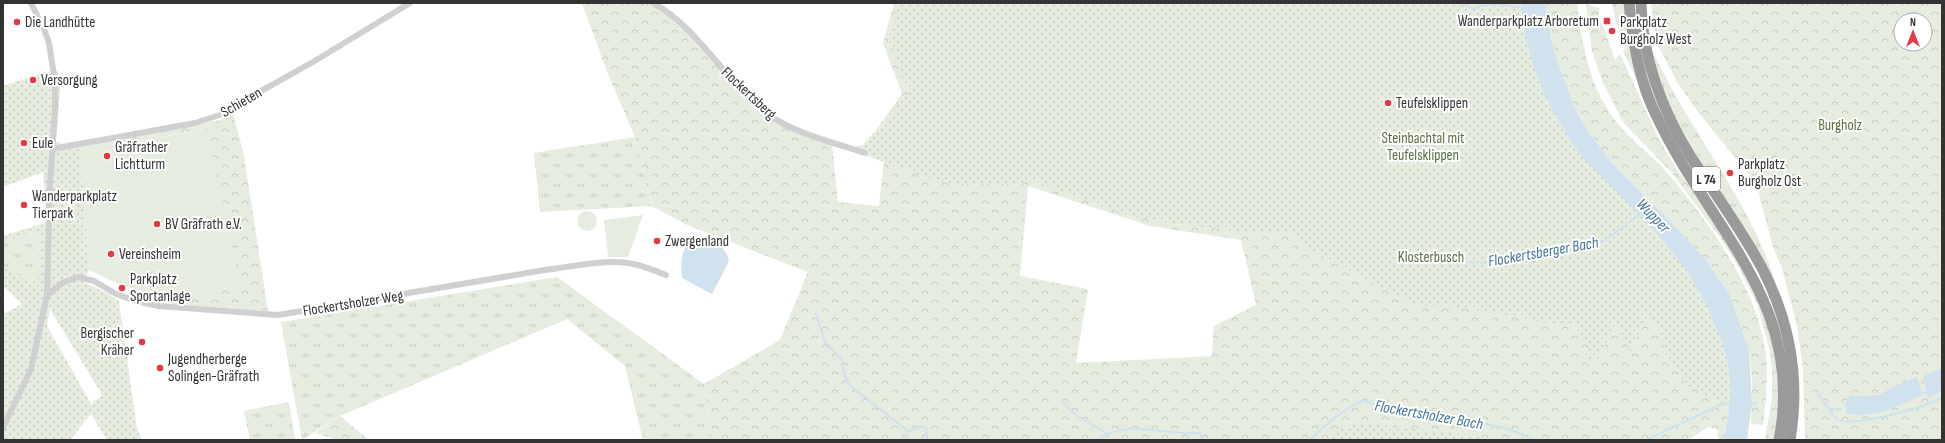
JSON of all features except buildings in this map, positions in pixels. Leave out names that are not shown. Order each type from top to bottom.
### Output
[{"type":"highway","name":"L 74","points":[[1629,3],[1637,61],[1656,116],[1680,162],[1746,264],[1764,299],[1778,347],[1782,384],[1782,414],[1779,440]]},
{"type":"highway","name":"L 74","points":[[1641,3],[1648,56],[1667,111],[1691,156],[1756,258],[1774,294],[1784,321],[1790,348],[1794,383],[1794,415],[1790,440]]},
{"type":"street","points":[[3,428],[31,369],[47,295],[52,149],[55,111],[54,74],[49,43],[31,3]]},
{"type":"street","name":"Schieten","points":[[52,149],[195,123],[229,112],[244,100],[313,62],[410,3]]},
{"type":"street","name":"Flockertsberg","points":[[653,3],[675,19],[731,79],[769,115],[810,135],[864,153]]},
{"type":"street","name":"Flockertsholzer Weg","points":[[47,295],[64,282],[78,276],[94,281],[116,294],[136,301],[158,306],[278,315],[545,270],[586,265],[627,262],[643,266],[666,275]]},
{"type":"green space","name":"Klosterbusch","points":[[582,3],[649,4],[674,19],[773,120],[832,144],[838,202],[879,206],[884,161],[860,152],[902,94],[883,43],[894,3],[1521,3],[1525,36],[1730,380],[1730,403],[1724,440],[1718,440],[1717,429],[1708,427],[1688,440],[712,440],[704,384],[780,340],[808,272],[687,225],[652,206],[635,137],[607,72]],"holes":[[[1028,186],[1150,226],[1241,240],[1256,305],[1214,326],[1212,356],[1076,363],[1088,289],[1020,276]]]},
{"type":"green space","name":"Steinbachtal mit Teufelsklippen","points":[[900,3],[1462,3],[1474,9],[1490,5],[1506,5],[1537,15],[1564,108],[1710,284],[1736,403],[1718,402],[1687,385],[1667,357],[1659,330],[1649,313],[1630,351],[1616,324],[1597,361],[1589,361],[1585,358],[1589,345],[1580,339],[1578,328],[1573,323],[1566,325],[1452,306],[1427,306],[1410,302],[1299,243],[1295,233],[1234,231],[1142,219],[1095,204],[1037,181],[1002,184],[951,184],[938,181],[847,149],[863,145],[912,89],[905,81],[889,39]]},
{"type":"green space","points":[[1545,3],[1577,3],[1586,57],[1594,83],[1606,107],[1621,127],[1662,167],[1685,194],[1715,235],[1742,280],[1760,327],[1765,350],[1767,378],[1763,425],[1751,424],[1752,380],[1749,351],[1730,295],[1706,260],[1677,228],[1613,164],[1588,131],[1577,113],[1558,63],[1551,38]]},
{"type":"green space","points":[[1612,3],[1625,3],[1640,86],[1623,51],[1625,48],[1615,18]]},
{"type":"green space","name":"Burgholz","points":[[1651,3],[1942,3],[1942,440],[1805,440],[1803,369],[1797,326],[1782,268],[1773,247],[1756,183],[1701,116],[1677,82],[1656,41]]},
{"type":"green space","points":[[1586,4],[1600,8],[1598,18],[1604,28],[1615,60],[1620,54],[1658,137],[1676,168],[1724,234],[1761,302],[1774,347],[1779,397],[1775,440],[1765,440],[1772,398],[1772,369],[1769,348],[1757,304],[1739,268],[1719,236],[1672,173],[1623,122],[1603,83],[1592,51]]},
{"type":"green space","points":[[1653,56],[1655,56],[1686,114],[1753,227],[1766,256],[1777,287],[1677,122],[1665,94]]},
{"type":"green space","points":[[58,71],[60,90],[56,141],[62,144],[77,141],[80,147],[89,270],[84,282],[109,294],[119,302],[137,429],[142,440],[107,440],[91,414],[70,440],[3,440],[3,314],[22,304],[3,286],[3,265],[29,283],[38,280],[39,237],[32,232],[3,243],[3,236],[47,222],[43,172],[3,187],[3,86],[45,72]],"holes":[[[50,309],[102,395],[91,404],[47,326]]]},
{"type":"green space","points":[[233,113],[244,156],[268,311],[171,304],[172,299],[241,287],[206,129],[127,143],[127,138],[220,120]]},
{"type":"green space","name":"BV Gräfrath e.V.","points":[[207,129],[241,287],[172,299],[123,286],[89,270],[80,147],[127,138],[128,143]]},
{"type":"green space","points":[[635,137],[652,206],[540,212],[534,153]]},
{"type":"green space","points":[[587,211],[594,214],[597,221],[594,228],[587,231],[580,228],[577,221],[580,214]]},
{"type":"green space","points":[[643,215],[628,257],[608,257],[604,220]]},
{"type":"green space","points":[[32,232],[39,237],[38,280],[29,283],[3,265],[3,243]]},
{"type":"green space","points":[[557,277],[704,384],[712,440],[643,440],[625,366],[567,319],[340,416],[302,440],[281,322]]},
{"type":"green space","points":[[289,402],[295,440],[250,440],[244,411]]},
{"type":"green space","points":[[340,416],[369,440],[338,440],[315,433]]},
{"type":"green space","points":[[1369,424],[1475,436],[1492,440],[1327,440],[1336,432],[1346,427]]},
{"type":"water","name":"Wupper","points":[[1521,3],[1545,3],[1551,38],[1558,63],[1577,113],[1588,131],[1613,164],[1677,228],[1706,260],[1730,295],[1749,351],[1752,403],[1747,440],[1724,440],[1730,402],[1730,380],[1722,341],[1705,303],[1684,267],[1672,251],[1644,220],[1583,158],[1571,140],[1549,104],[1533,65],[1523,24]]},
{"type":"water","points":[[697,236],[703,236],[718,243],[725,251],[729,261],[712,294],[682,278],[681,266],[683,254],[688,244]]},
{"type":"water","points":[[1942,369],[1942,390],[1928,398],[1923,376]]},
{"type":"water","points":[[1917,377],[1922,394],[1916,398],[1896,407],[1873,414],[1853,415],[1846,412],[1846,403],[1849,396],[1879,395],[1897,385]]},
{"type":"waterway","points":[[1462,3],[1474,9],[1483,5],[1497,4],[1523,8]]},
{"type":"waterway","name":"Flockertsberger Bach","points":[[1453,261],[1486,263],[1507,260],[1547,248],[1604,241],[1639,215]]},
{"type":"waterway","name":"Flockertsholzer Bach","points":[[816,313],[825,342],[842,360],[844,373],[849,385],[909,432],[921,426],[926,428],[927,440]]},
{"type":"waterway","points":[[1922,393],[1926,392]]},
{"type":"waterway","points":[[1818,395],[1837,419],[1845,421],[1873,419],[1906,411],[1942,398]]},
{"type":"waterway","name":"Flockertsholzer Bach","points":[[1310,440],[1334,418],[1362,401],[1390,408],[1428,410],[1512,430],[1535,440]]},
{"type":"waterway","points":[[1063,403],[1077,416],[1108,434]]},
{"type":"waterway","name":"Flockertsholzer Bach","points":[[1646,440],[1722,404],[1731,403]]},
{"type":"waterway","points":[[1750,404],[1757,403]]},
{"type":"waterway","points":[[1831,409],[1841,409]]},
{"type":"waterway","name":"Flockertsholzer Bach","points":[[1098,440],[1121,430],[1134,429],[1200,433],[1202,440]]},
{"type":"waterway","points":[[903,440],[909,432]]},
{"type":"place","name":"Wanderparkplatz Arboretum","points":[[1607,21]]},
{"type":"place","name":"Die Landhütte","points":[[17,22]]},
{"type":"place","name":"Parkplatz Burgholz West","points":[[1612,31]]},
{"type":"place","name":"Versorgung","points":[[33,80]]},
{"type":"place","name":"Teufelsklippen","points":[[1388,103]]},
{"type":"place","name":"Eule","points":[[24,143]]},
{"type":"place","name":"Gräfrather Lichtturm","points":[[107,156]]},
{"type":"place","name":"Parkplatz Burgholz Ost","points":[[1730,173]]},
{"type":"place","name":"Wanderparkplatz Tierpark","points":[[24,205]]},
{"type":"place","name":"BV Gräfrath e.V.","points":[[157,224]]},
{"type":"place","name":"Zwergenland","points":[[657,241]]},
{"type":"place","name":"Vereinsheim","points":[[111,254]]},
{"type":"place","name":"Parkplatz Sportanlage","points":[[122,288]]},
{"type":"place","name":"Bergischer Kräher","points":[[142,342]]},
{"type":"place","name":"Jugendherberge Solingen-Gräfrath","points":[[160,368]]}]
